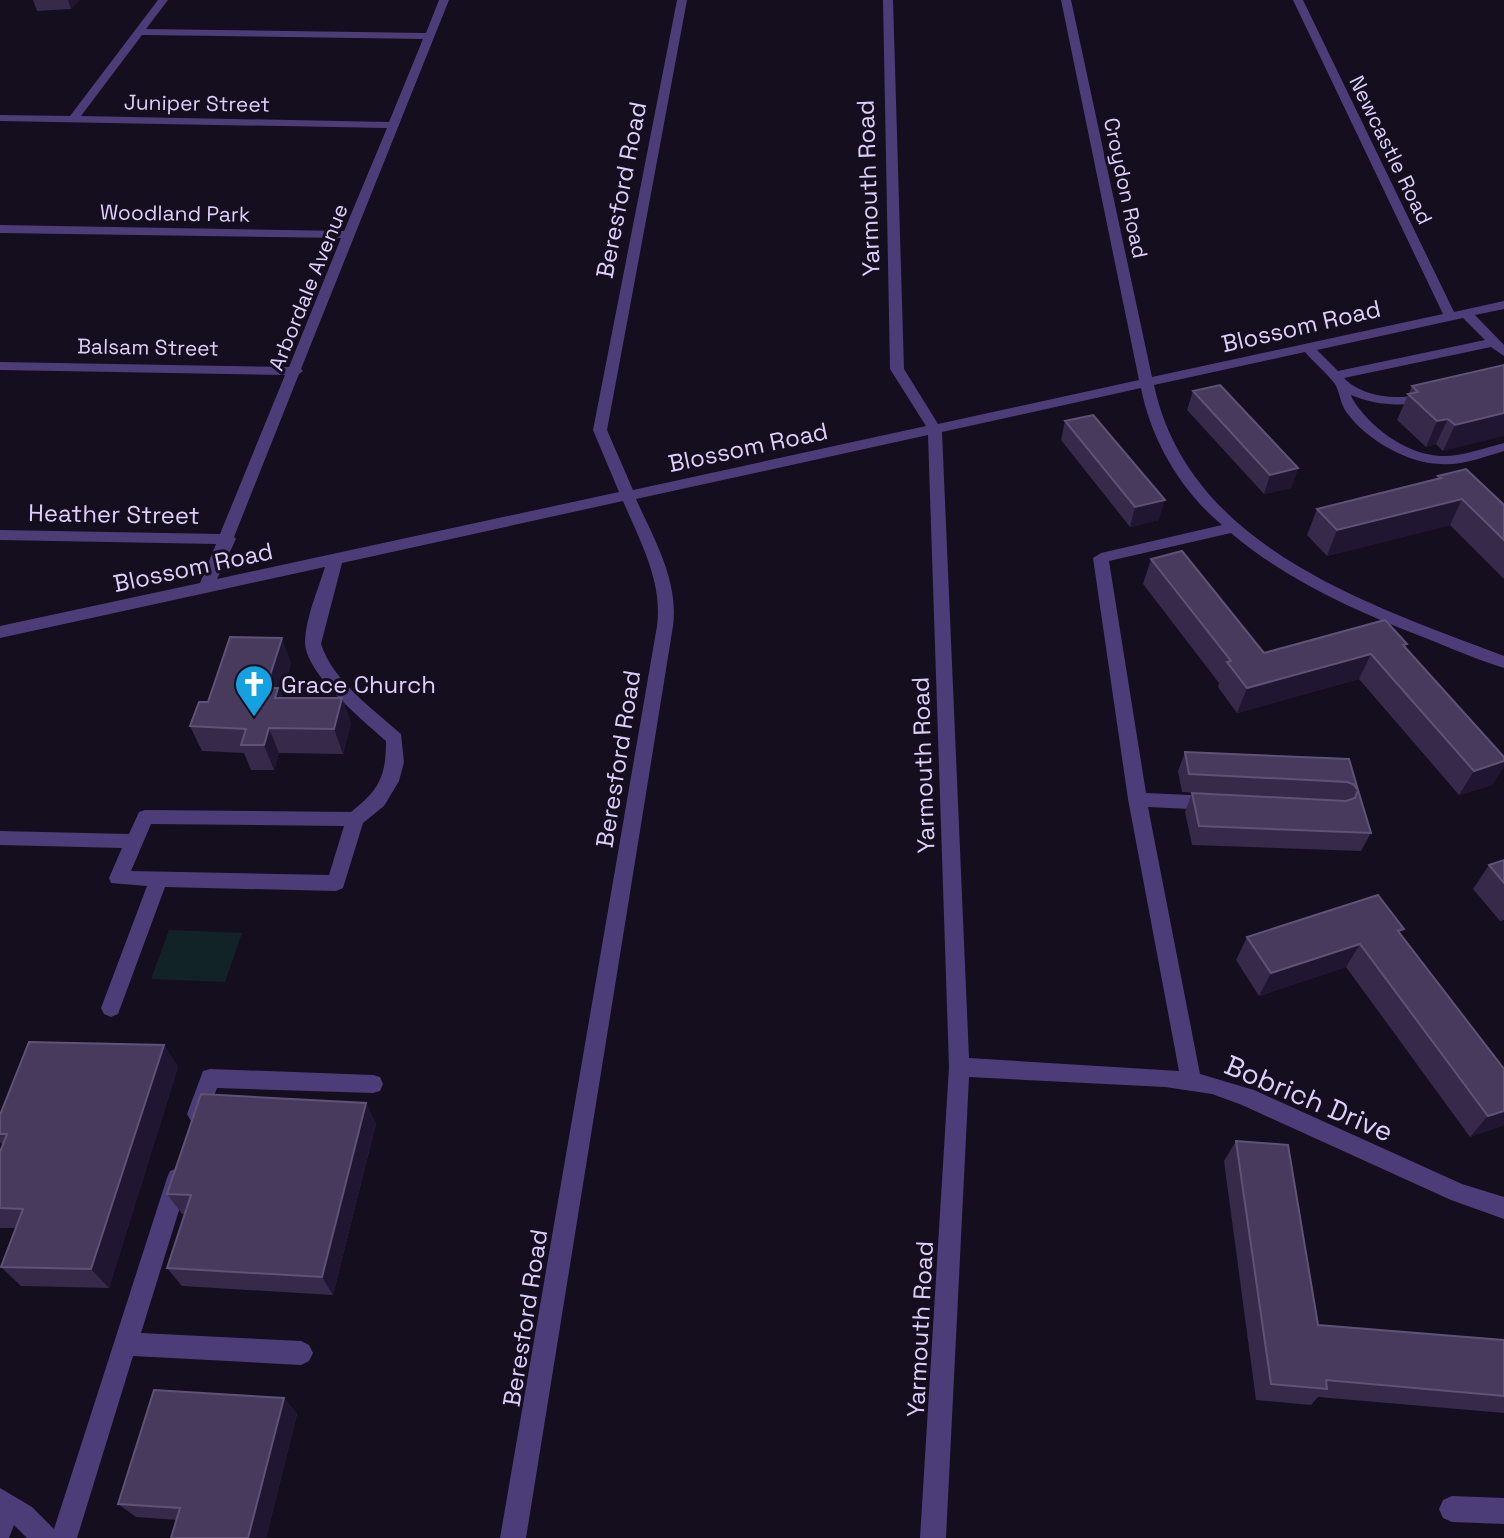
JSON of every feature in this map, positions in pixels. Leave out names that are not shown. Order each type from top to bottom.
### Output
[{"type":"street","points":[[73,120],[163,0]]},
{"type":"street","name":"Arbordale Avenue","points":[[206,587],[228,540],[444,0]]},
{"type":"street","name":"Beresford Road","points":[[513,1538],[667,611],[662,576],[600,430],[682,0]]},
{"type":"street","name":"Yarmouth Road","points":[[888,0],[897,369],[935,430],[959,1067],[933,1538]]},
{"type":"street","name":"Croydon Road","points":[[1066,0],[1147,384]]},
{"type":"street","name":"Newcastle Road","points":[[1297,0],[1450,316]]},
{"type":"street","points":[[137,32],[428,36]]},
{"type":"street","name":"Juniper Street","points":[[0,118],[394,125]]},
{"type":"street","name":"Woodland Park","points":[[0,229],[349,235]]},
{"type":"street","name":"Blossom Road","points":[[0,632],[1504,304]]},
{"type":"street","points":[[1465,313],[1499,347]]},
{"type":"street","points":[[1339,380],[1499,347]]},
{"type":"street","points":[[1308,348],[1339,380],[1362,396],[1384,402],[1436,395]]},
{"type":"street","name":"Balsam Street","points":[[0,366],[296,371]]},
{"type":"street","points":[[1339,380],[1350,410],[1366,425],[1397,446],[1422,457],[1455,459],[1504,447]]},
{"type":"street","points":[[1147,384],[1156,423],[1174,459],[1202,495],[1234,527],[1275,561],[1383,616],[1504,662]]},
{"type":"street","points":[[1191,1082],[1137,799],[1101,558],[1234,527]]},
{"type":"street","name":"Heather Street","points":[[0,535],[228,540]]},
{"type":"street","points":[[335,559],[313,644],[320,660],[339,686],[395,739],[395,762],[390,781],[378,801],[355,819],[336,883],[118,878],[145,817],[355,819]]},
{"type":"street","points":[[1137,799],[1231,804]]},
{"type":"street","points":[[0,838],[135,841]]},
{"type":"street","points":[[111,1008],[159,879]]},
{"type":"street","name":"Bobrich Drive","points":[[959,1067],[1212,1085],[1247,1097],[1459,1193],[1504,1208]]},
{"type":"street","points":[[193,1131],[210,1078],[373,1084]]},
{"type":"street","points":[[64,1538],[184,1158]]},
{"type":"street","points":[[125,1344],[301,1353]]},
{"type":"street","points":[[1452,1509],[1504,1511]]},
{"type":"street","points":[[3,1512],[45,1538]]},
{"type":"shaded area","points":[[169,930],[242,933],[225,982],[151,979]]},
{"type":"building","points":[[1504,365],[1504,413],[1455,425],[1448,419],[1437,421],[1408,394],[1418,392],[1412,386]]},
{"type":"building","points":[[1220,385],[1298,468],[1270,475],[1193,391]]},
{"type":"building","points":[[1093,415],[1165,500],[1135,507],[1065,421]]},
{"type":"building","points":[[1466,469],[1504,505],[1504,540],[1462,499],[1337,530],[1317,509],[1441,478],[1438,476]]},
{"type":"building","points":[[1182,551],[1264,653],[1385,620],[1407,644],[1403,645],[1504,757],[1504,761],[1474,771],[1371,654],[1247,688],[1227,662],[1231,661],[1151,559]]},
{"type":"building","points":[[230,637],[282,638],[266,688],[278,688],[275,698],[342,698],[334,729],[269,728],[264,745],[241,745],[246,729],[190,726],[199,702],[208,702]]},
{"type":"building","points":[[1185,752],[1349,759],[1358,790],[1347,782],[1189,774]]},
{"type":"building","points":[[1358,790],[1371,833],[1199,826],[1192,793],[1346,801],[1355,798]]},
{"type":"building","points":[[1504,860],[1504,883],[1489,865]]},
{"type":"building","points":[[1378,895],[1404,929],[1398,931],[1504,1069],[1504,1111],[1488,1116],[1360,944],[1271,973],[1247,937]]},
{"type":"building","points":[[29,1042],[164,1045],[91,1269],[1,1267],[23,1209],[0,1208],[0,1152],[7,1134],[0,1134],[0,1115]]},
{"type":"building","points":[[201,1094],[366,1103],[322,1277],[167,1268],[191,1195],[167,1194]]},
{"type":"building","points":[[1236,1141],[1288,1145],[1318,1325],[1504,1340],[1504,1396],[1326,1380],[1327,1389],[1271,1384]]},
{"type":"building","points":[[154,1390],[284,1398],[248,1538],[171,1538],[180,1508],[118,1504]]},
{"type":"place","name":"Grace Church","points":[[254,718]]}]
